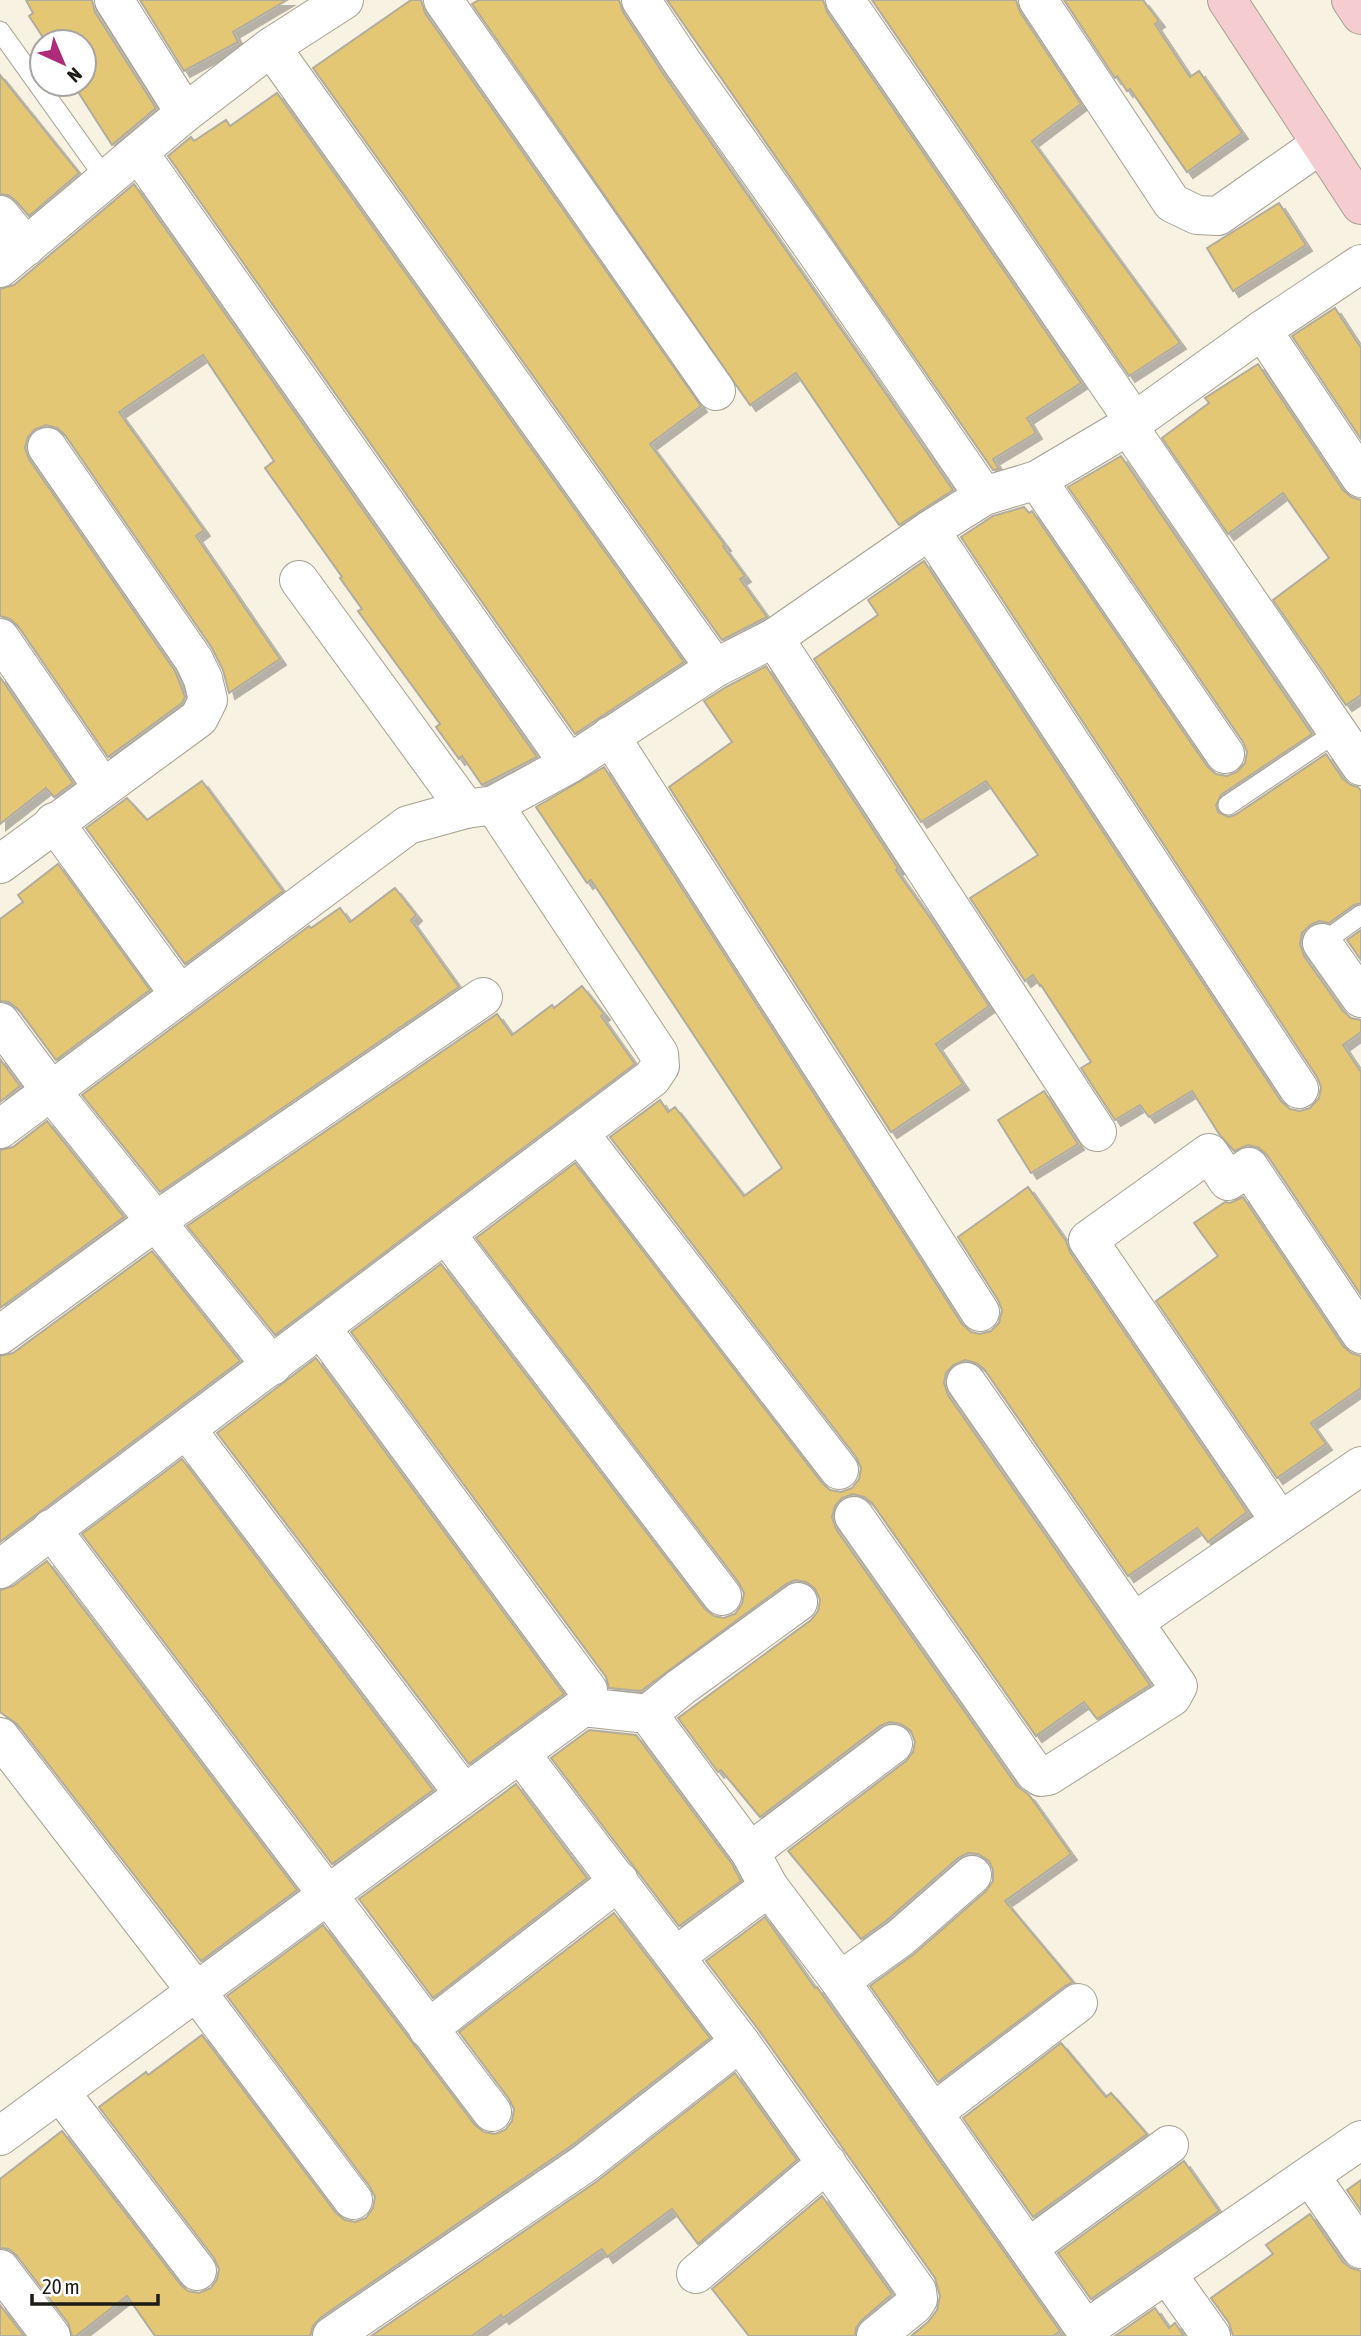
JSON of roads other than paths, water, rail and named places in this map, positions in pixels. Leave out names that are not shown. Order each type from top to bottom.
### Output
[{"type":"street","points":[[114,0],[185,113]]},
{"type":"street","points":[[443,0],[716,391]]},
{"type":"street","points":[[641,0],[984,496]]},
{"type":"street","points":[[845,0],[1361,766]]},
{"type":"street","points":[[1038,0],[1172,203],[1197,215],[1218,216],[1321,144]]},
{"type":"street","points":[[1227,0],[1361,205]]},
{"type":"street","points":[[1351,0],[1361,15]]},
{"type":"street","points":[[0,215],[13,258],[185,113],[332,3]]},
{"type":"street","points":[[271,47],[715,668]]},
{"type":"street","points":[[139,153],[569,764]]},
{"type":"street","points":[[0,1129],[408,825],[480,807],[569,764],[715,668],[774,638],[984,496],[1037,480],[1131,424],[1262,330],[1361,264]]},
{"type":"street","points":[[1262,330],[1361,478]]},
{"type":"street","points":[[0,864],[199,718],[208,700],[194,660],[47,447]]},
{"type":"street","points":[[1037,480],[1225,754]]},
{"type":"street","points":[[930,530],[1299,1089]]},
{"type":"street","points":[[0,1569],[652,1078],[660,1066],[659,1054],[480,807],[299,580]]},
{"type":"street","points":[[0,638],[103,788]]},
{"type":"street","points":[[774,638],[1097,1132]]},
{"type":"street","points":[[610,736],[980,1312]]},
{"type":"street","points":[[54,822],[180,995]]},
{"type":"street","points":[[1322,943],[1361,998]]},
{"type":"street","points":[[0,1335],[156,1221],[483,997]]},
{"type":"street","points":[[0,1022],[51,1091],[272,1366]]},
{"type":"street","points":[[579,1133],[839,1469]]},
{"type":"street","points":[[1280,1521],[1088,1240],[1209,1153],[1228,1181],[1249,1167],[1361,1334]]},
{"type":"street","points":[[446,1234],[722,1596]]},
{"type":"street","points":[[0,2136],[583,1707],[588,1699],[587,1690],[322,1329]]},
{"type":"street","points":[[854,1516],[1035,1773],[1041,1777],[1048,1776],[1178,1691],[1178,1686],[966,1382]]},
{"type":"street","points":[[187,1430],[464,1794]]},
{"type":"street","points":[[1134,1622],[1361,1466]]},
{"type":"street","points":[[51,1529],[492,2112]]},
{"type":"street","points":[[583,1707],[648,1714],[798,1602]]},
{"type":"street","points":[[648,1714],[750,1852],[769,1887],[840,1981],[1088,2333],[1167,2274],[1361,2140]]},
{"type":"street","points":[[0,1737],[353,2200]]},
{"type":"street","points":[[750,1852],[893,1744]]},
{"type":"street","points":[[520,1753],[740,2042],[917,2291],[918,2299],[914,2305],[876,2336]]},
{"type":"street","points":[[840,1981],[900,1938],[972,1875]]},
{"type":"street","points":[[428,2029],[619,1881]]},
{"type":"street","points":[[676,1956],[769,1887]]},
{"type":"street","points":[[933,2113],[1078,2003]]},
{"type":"street","points":[[344,2333],[584,2164],[740,2042]]},
{"type":"street","points":[[60,2092],[197,2271]]},
{"type":"street","points":[[1028,2248],[1169,2145]]},
{"type":"street","points":[[695,2274],[827,2162]]},
{"type":"street","points":[[1311,2177],[1361,2249]]},
{"type":"street","points":[[0,2269],[51,2336]]},
{"type":"street","points":[[1167,2274],[1211,2336]]},
{"type":"lane","points":[[0,31],[105,178]]},
{"type":"lane","points":[[1228,805],[1338,731]]},
{"type":"lane","points":[[1322,943],[1361,915]]}]
